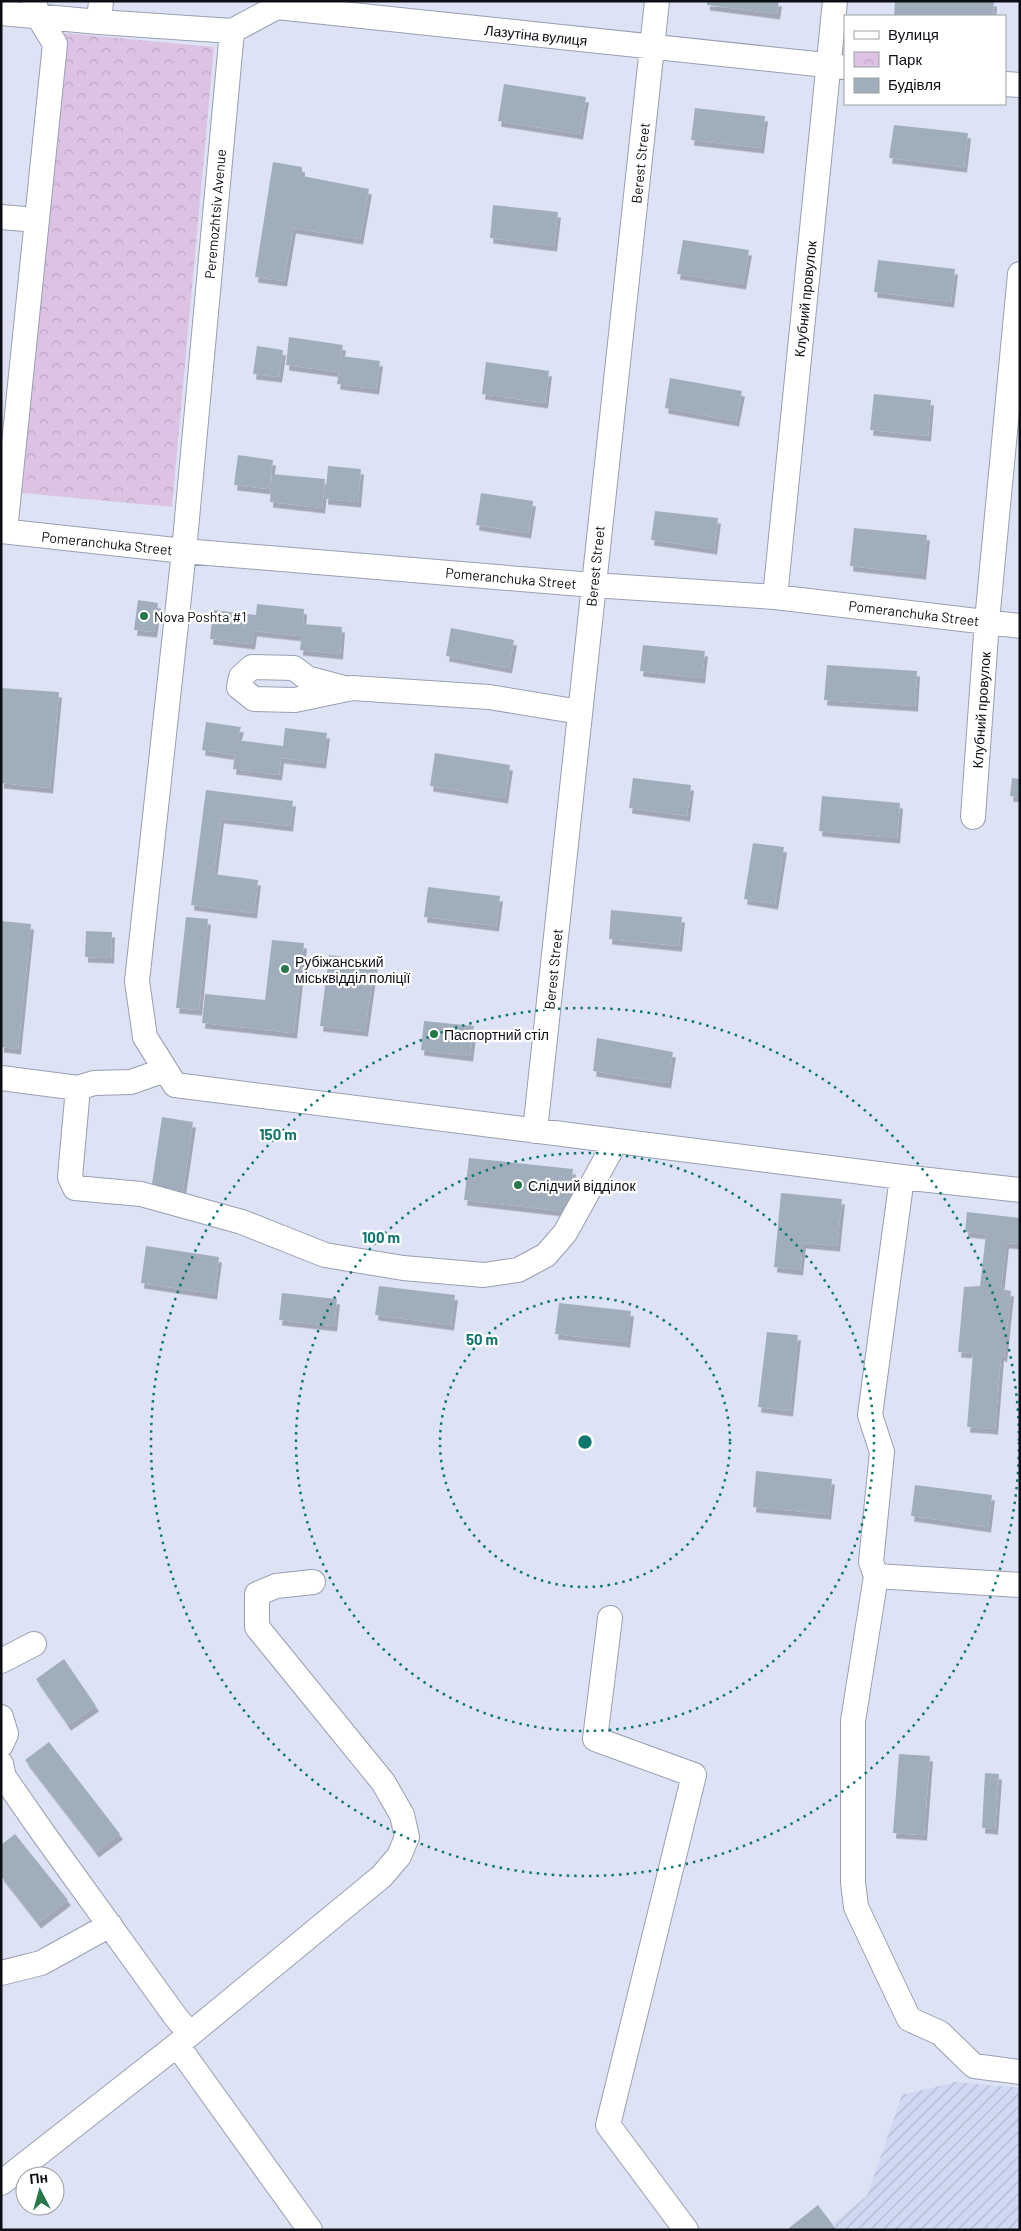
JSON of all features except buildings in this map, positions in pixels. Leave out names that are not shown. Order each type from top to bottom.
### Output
[{"type":"street","name":"Berest Street","points":[[535,1131],[658,1]]},
{"type":"street","name":"Клубний провулок","points":[[775,597],[837,66],[835,1]]},
{"type":"street","name":"Лазутіна вулиця","points":[[232,31],[277,8],[837,66]]},
{"type":"street","points":[[3,531],[55,44],[36,9]]},
{"type":"street","points":[[1,13],[36,9],[100,12],[232,31]]},
{"type":"street","name":"Peremozhtsiv Avenue","points":[[232,31],[184,551],[137,981],[145,1036],[175,1085],[902,1177],[1020,1190]]},
{"type":"street","points":[[1006,84],[1020,85]]},
{"type":"street","points":[[1,217],[37,220]]},
{"type":"street","name":"Клубний провулок","points":[[973,817],[987,621],[1020,274]]},
{"type":"street","name":"Pomeranchuka Street","points":[[3,531],[184,551],[593,585],[775,597],[1020,626]]},
{"type":"street","points":[[348,689],[489,697],[580,712]]},
{"type":"street","points":[[1,1078],[78,1088],[94,1083],[131,1082],[165,1070]]},
{"type":"street","points":[[78,1088],[70,1177],[75,1188],[141,1194],[242,1222],[325,1254],[403,1268],[484,1275],[518,1270],[546,1255],[565,1234],[616,1141]]},
{"type":"street","points":[[902,1177],[870,1415],[882,1452],[871,1562],[876,1576],[853,1722],[853,1882],[856,1907],[909,2019],[940,2033],[974,2066],[1020,2072]]},
{"type":"street","points":[[876,1576],[1020,1585]]},
{"type":"street","points":[[1,2183],[184,2039],[382,1876],[399,1856],[407,1837],[402,1815],[383,1782],[257,1627],[257,1594],[276,1586],[313,1582]]},
{"type":"street","points":[[610,1618],[595,1739],[694,1775],[608,2125],[686,2230]]},
{"type":"street","points":[[1,1661],[34,1644]]},
{"type":"street","points":[[1,1717],[6,1734],[1,1745]]},
{"type":"street","points":[[1,1764],[4,1777],[175,2016],[184,2039],[310,2230]]},
{"type":"street","points":[[1,1973],[41,1963],[110,1925]]},
{"type":"shaded area","points":[[956,2082],[1020,2088],[1020,2230],[825,2230],[867,2196],[902,2095]]},
{"type":"green space","points":[[64,33],[214,47],[172,507],[22,493]]},
{"type":"place","name":"Nova Poshta #1","points":[[144,616]]},
{"type":"place","name":"Рубіжанський міськвідділ поліції","points":[[285,969]]},
{"type":"place","name":"Паспортний стіл","points":[[434,1034]]},
{"type":"place","name":"Слідчий відділок","points":[[518,1185]]}]
